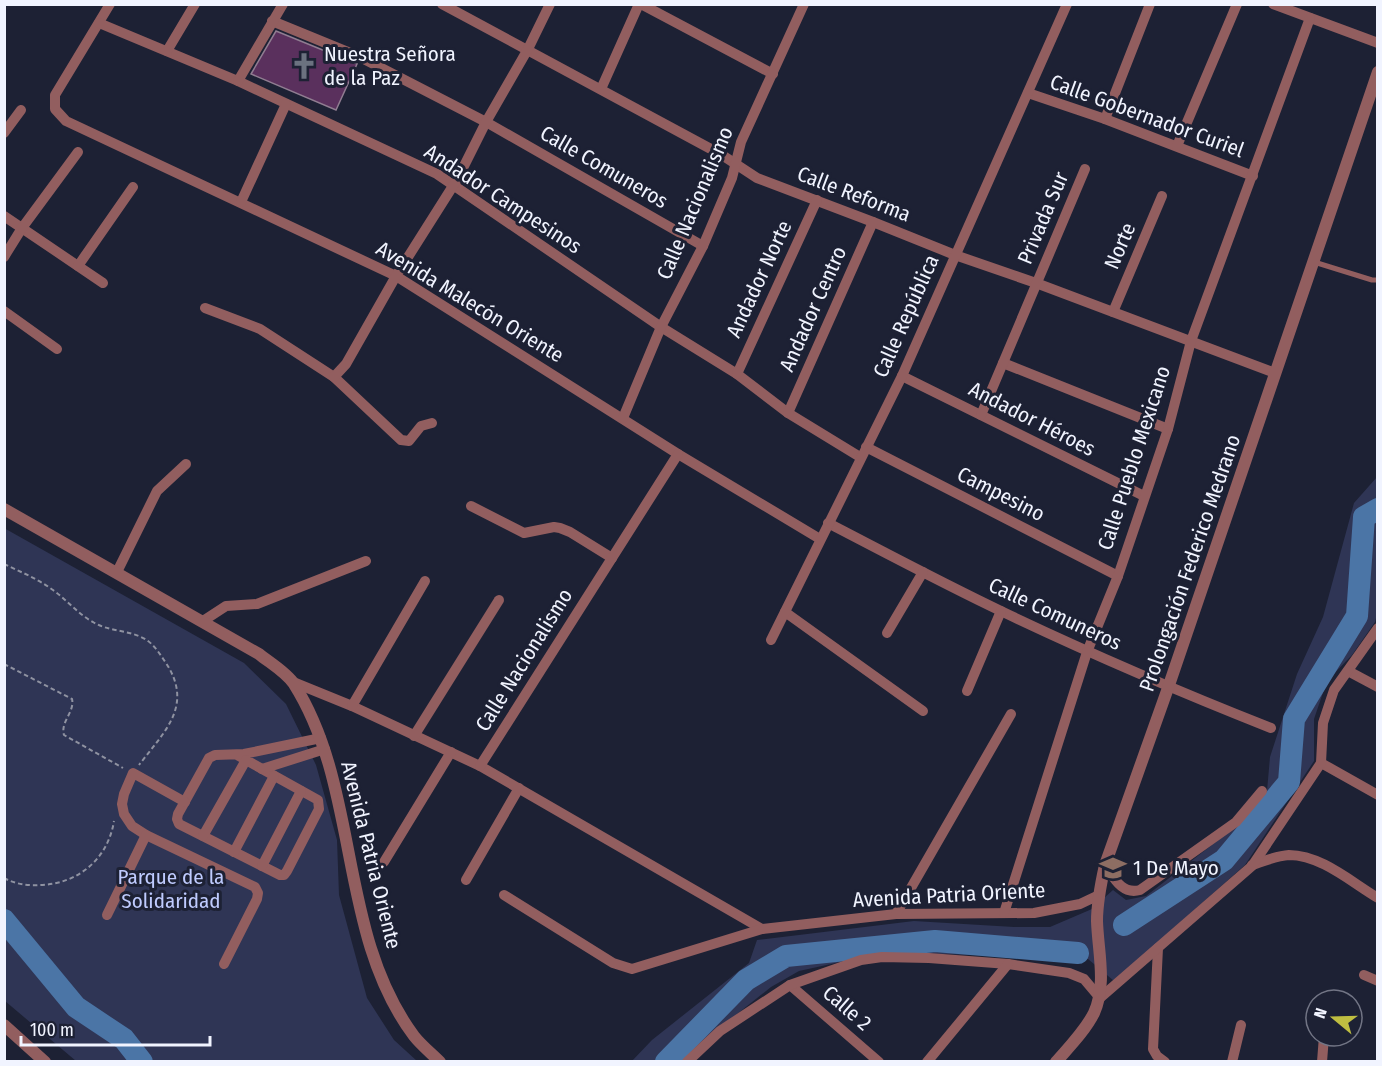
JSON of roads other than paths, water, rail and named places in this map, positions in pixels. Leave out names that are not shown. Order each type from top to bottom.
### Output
[{"type":"street","points":[[99,23],[110,4]]},
{"type":"street","points":[[167,51],[195,4]]},
{"type":"street","points":[[238,81],[283,4]]},
{"type":"street","name":"Calle Reforma","points":[[442,4],[462,9],[528,49],[736,164],[757,178],[955,255],[1275,373]]},
{"type":"street","points":[[334,376],[346,364],[396,276],[453,186],[550,4]]},
{"type":"street","points":[[601,88],[640,4],[773,74]]},
{"type":"street","name":"Calle Nacionalismo","points":[[623,418],[661,327],[703,246],[732,178],[741,142],[804,4]]},
{"type":"street","name":"Calle República","points":[[771,640],[902,376],[1067,4]]},
{"type":"street","points":[[1105,119],[1150,4]]},
{"type":"street","points":[[1176,146],[1237,4]]},
{"type":"street","points":[[1273,4],[1377,43]]},
{"type":"street","name":"Calle Pueblo Mexicano","points":[[1004,913],[1088,652],[1118,576],[1168,429],[1191,341],[1310,18]]},
{"type":"street","name":"Calle Comuneros","points":[[272,21],[360,57],[486,122],[703,246]]},
{"type":"street","name":"Andador Campesinos","points":[[99,23],[238,81],[437,174],[661,327],[736,374],[788,413],[863,452]]},
{"type":"street","name":"Avenida Malecón Oriente","points":[[99,23],[55,95],[56,109],[66,121],[396,276],[678,454],[820,539]]},
{"type":"street","name":"Prolongación Federico Medrano","points":[[1056,1062],[1093,1015],[1100,998],[1101,967],[1097,920],[1105,865],[1168,688],[1377,72]]},
{"type":"street","name":"Calle Gobernador Curiel","points":[[1028,93],[1105,119],[1253,176]]},
{"type":"street","points":[[241,202],[286,104]]},
{"type":"street","points":[[4,133],[21,110]]},
{"type":"street","points":[[4,257],[22,228],[78,152]]},
{"type":"street","name":"Privada Sur","points":[[981,415],[1085,169]]},
{"type":"street","points":[[78,266],[133,187]]},
{"type":"street","name":"Norte","points":[[1113,312],[1162,196]]},
{"type":"street","name":"Andador Norte","points":[[736,374],[817,200]]},
{"type":"street","points":[[4,216],[103,283]]},
{"type":"street","name":"Andador Centro","points":[[788,413],[873,222]]},
{"type":"street","points":[[205,308],[260,329],[334,376],[401,440],[409,441],[421,426],[432,423]]},
{"type":"street","points":[[4,311],[57,349]]},
{"type":"street","points":[[1003,363],[1168,429]]},
{"type":"street","name":"Andador Héroes","points":[[902,376],[1144,496]]},
{"type":"street","name":"Campesino","points":[[863,452],[1118,576]]},
{"type":"street","name":"Calle Nacionalismo","points":[[480,766],[678,454]]},
{"type":"street","points":[[117,572],[157,491],[186,464]]},
{"type":"street","points":[[471,506],[524,533],[554,527],[560,528],[612,558]]},
{"type":"street","name":"Avenida Patria Oriente","points":[[4,509],[259,654],[293,682],[352,706],[480,766],[762,929]]},
{"type":"street","name":"Calle Comuneros","points":[[828,523],[1001,611],[1088,652],[1168,688],[1271,728]]},
{"type":"street","points":[[203,621],[226,606],[257,604],[366,561]]},
{"type":"street","points":[[887,633],[923,572]]},
{"type":"street","points":[[352,706],[425,581]]},
{"type":"street","points":[[414,736],[499,600]]},
{"type":"street","points":[[967,691],[1001,611]]},
{"type":"street","points":[[784,612],[923,711]]},
{"type":"street","points":[[687,1062],[720,1031],[790,985],[861,960],[882,957],[920,957],[1008,964],[1069,973],[1080,976],[1100,998],[1252,866],[1321,763],[1323,723],[1328,704],[1334,690],[1377,628]]},
{"type":"street","points":[[1348,671],[1377,687]]},
{"type":"street","name":"Avenida Patria Oriente","points":[[293,682],[323,743],[364,928],[375,960],[387,991],[414,1036],[440,1062]]},
{"type":"street","points":[[896,914],[1011,714]]},
{"type":"street","points":[[242,758],[318,800],[319,809],[284,875],[279,875],[179,824],[177,819],[184,801],[209,758],[215,755],[242,758],[280,748],[323,743]]},
{"type":"street","points":[[262,769],[286,761],[323,743]]},
{"type":"street","points":[[280,748],[286,761]]},
{"type":"street","points":[[384,862],[451,752]]},
{"type":"street","points":[[203,836],[242,758]]},
{"type":"street","points":[[1321,763],[1377,795]]},
{"type":"street","points":[[184,801],[133,773],[122,804],[124,814],[132,826],[146,835],[255,887],[258,893],[257,899],[224,964]]},
{"type":"street","points":[[234,852],[274,776]]},
{"type":"street","points":[[466,880],[519,788]]},
{"type":"street","points":[[262,866],[301,791]]},
{"type":"street","points":[[1105,865],[1124,888],[1134,892],[1140,890],[1236,822],[1262,791]]},
{"type":"street","points":[[107,915],[146,835]]},
{"type":"street","points":[[1252,866],[1288,855],[1303,857],[1326,866],[1377,898]]},
{"type":"street","name":"Avenida Patria Oriente","points":[[504,895],[626,969],[637,968],[762,929],[896,914],[1035,913],[1080,904],[1099,895]]},
{"type":"street","points":[[1158,948],[1153,1049],[1157,1056],[1165,1062]]},
{"type":"street","points":[[927,1062],[1008,964]]},
{"type":"street","points":[[1364,975],[1377,981]]},
{"type":"street","name":"Calle 2","points":[[790,985],[879,1062]]},
{"type":"street","points":[[4,1025],[45,1062]]},
{"type":"street","points":[[1232,1062],[1241,1025]]},
{"type":"lane","points":[[1312,261],[1377,280]]},
{"type":"waterway","points":[[1124,925],[1224,860],[1289,782],[1294,719],[1357,616],[1364,517],[1378,509]]},
{"type":"waterway","points":[[4,920],[76,1007],[124,1039],[142,1062]]},
{"type":"waterway","points":[[666,1062],[746,980],[786,956],[935,941],[1078,953]]},
{"type":"place","name":"Nuestra Señora de la Paz","points":[[304,66]]},
{"type":"place","name":"1 De Mayo","points":[[1113,868]]},
{"type":"park label","name":"Parque de la Solidaridad","points":[[171,889]]}]
